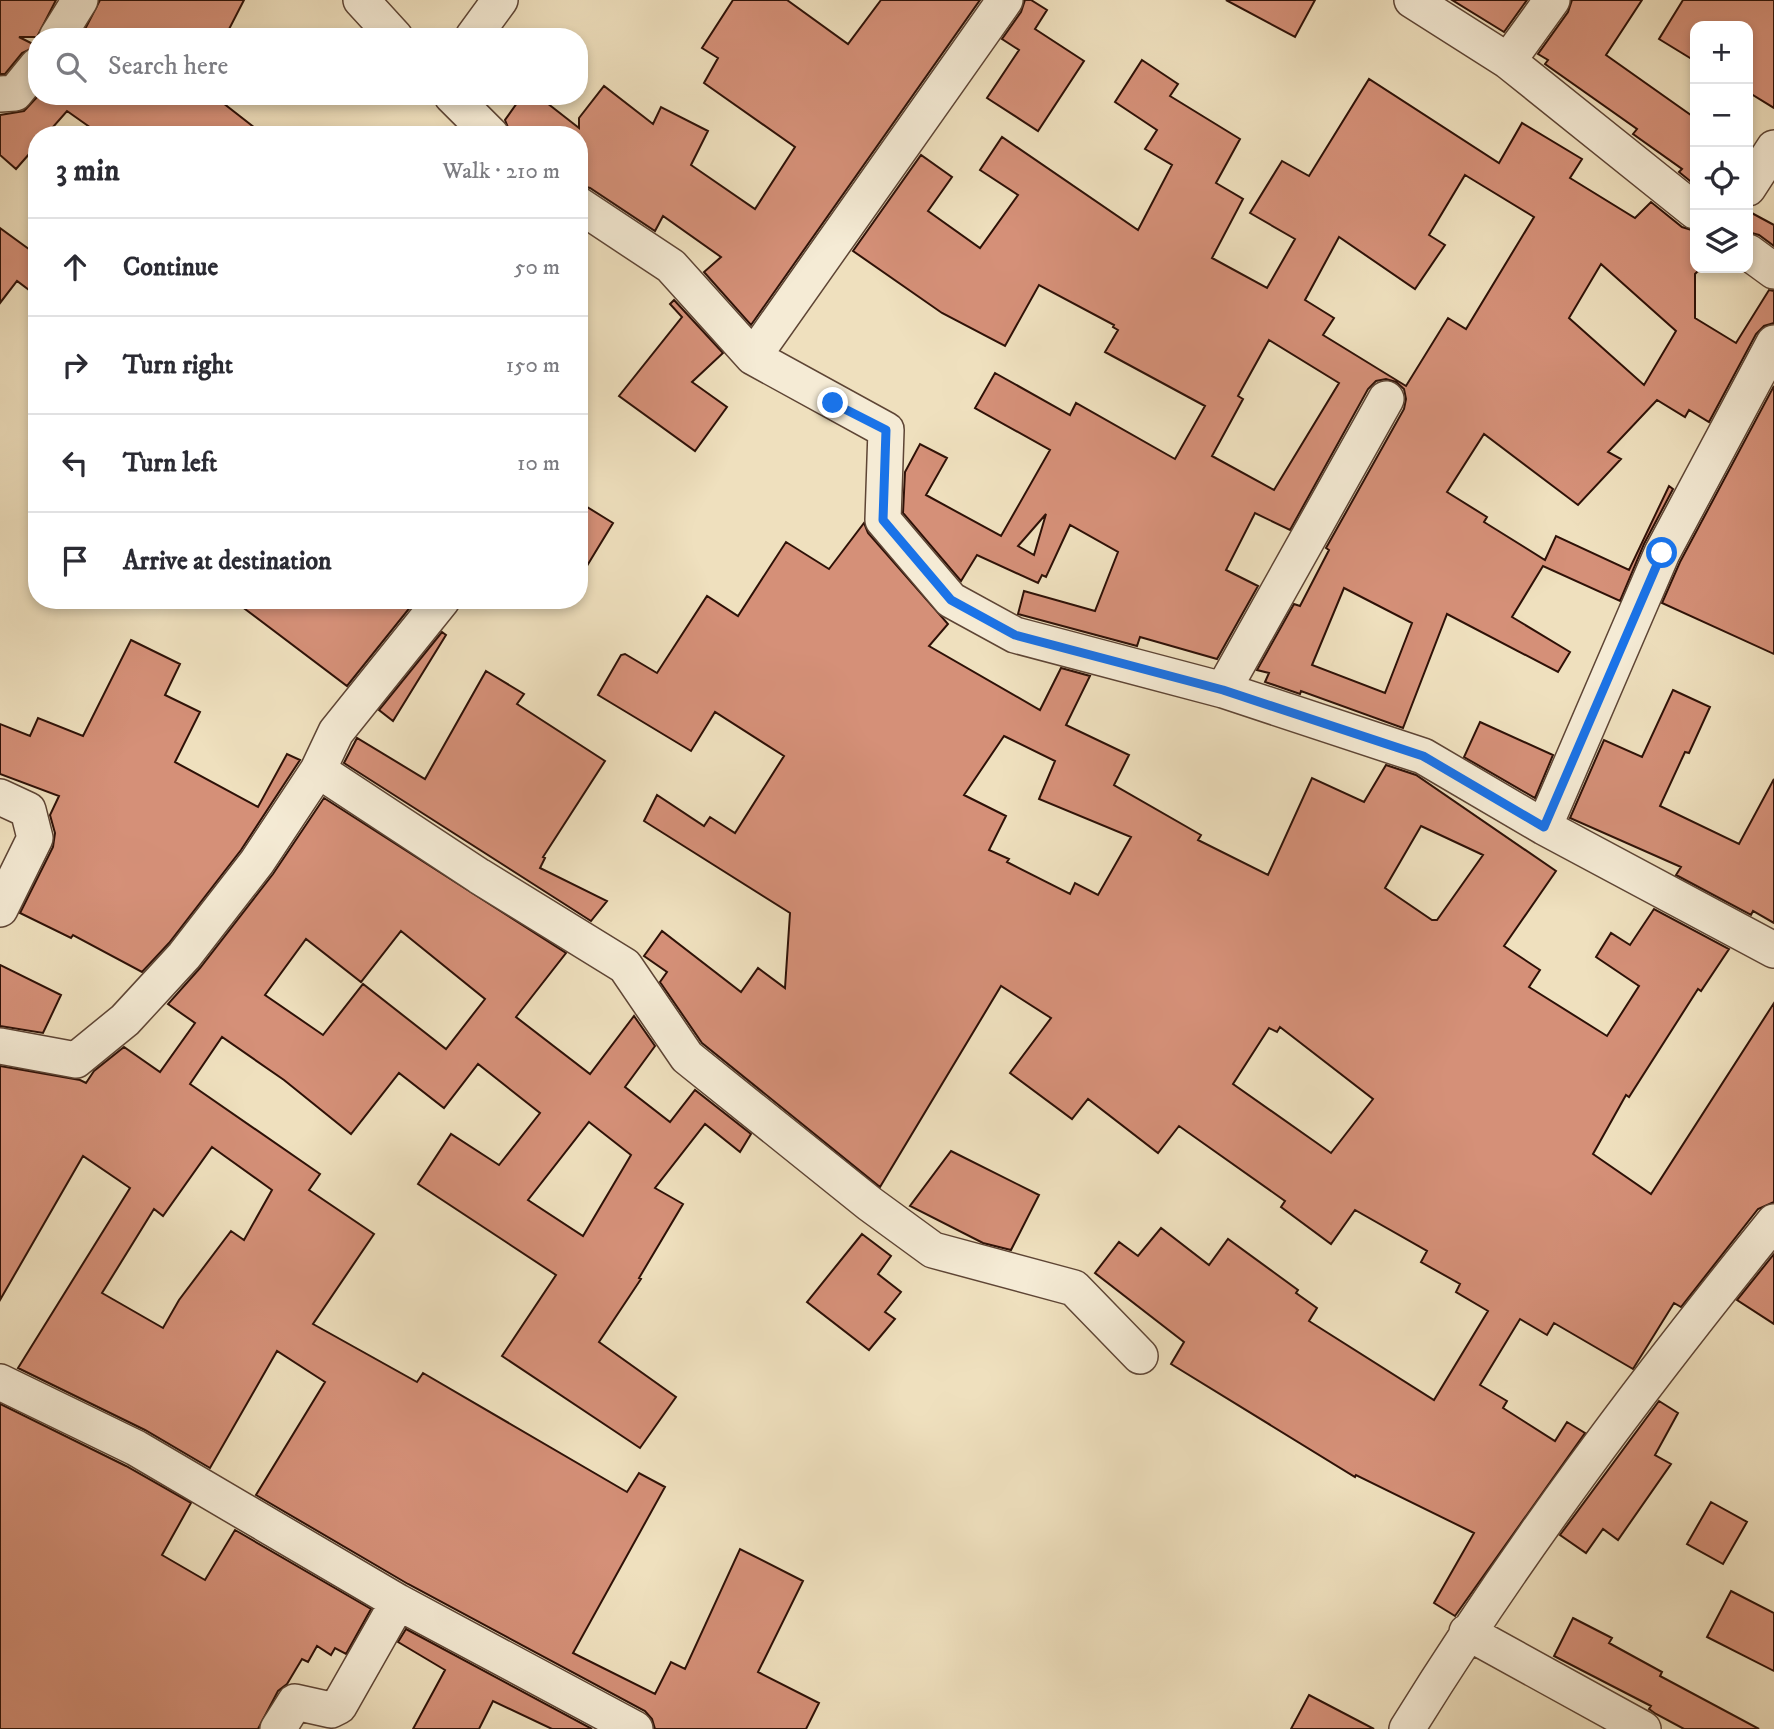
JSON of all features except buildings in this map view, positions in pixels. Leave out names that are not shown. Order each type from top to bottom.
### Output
[{"type":"street","points":[[63,28],[80,0]]},
{"type":"street","points":[[361,0],[387,28]]},
{"type":"street","points":[[480,28],[500,0]]},
{"type":"street","points":[[753,357],[1005,0]]},
{"type":"street","points":[[1412,0],[1508,61],[1694,210]]},
{"type":"street","points":[[1508,61],[1552,0]]},
{"type":"street","points":[[0,94],[15,93],[28,77]]},
{"type":"street","points":[[461,105],[482,126]]},
{"type":"street","points":[[1753,180],[1774,148]]},
{"type":"street","points":[[588,211],[671,266],[753,357],[886,430],[883,520],[951,600],[1015,635],[1223,690],[1423,756],[1544,827],[1774,950]]},
{"type":"street","points":[[1753,256],[1774,271]]},
{"type":"street","points":[[1544,827],[1662,553],[1774,343]]},
{"type":"street","points":[[1223,690],[1386,398]]},
{"type":"street","points":[[0,1046],[76,1060],[125,1020],[184,956],[249,873],[318,770],[336,732],[435,609]]},
{"type":"street","points":[[318,770],[479,876],[625,966],[687,1057],[870,1204],[933,1250],[1074,1288],[1140,1356]]},
{"type":"street","points":[[0,797],[28,810],[35,838],[0,909]]},
{"type":"street","points":[[1407,1729],[1467,1632],[1533,1536],[1664,1357],[1774,1222]]},
{"type":"street","points":[[0,1382],[136,1448],[398,1602],[635,1729]]},
{"type":"street","points":[[278,1729],[295,1702],[331,1710],[339,1706],[398,1602]]},
{"type":"street","points":[[1467,1632],[1643,1729]]},
{"type":"route","points":[[833,403],[886,430],[883,520],[951,600],[1015,635],[1223,690],[1423,756],[1544,827],[1662,553]]}]
